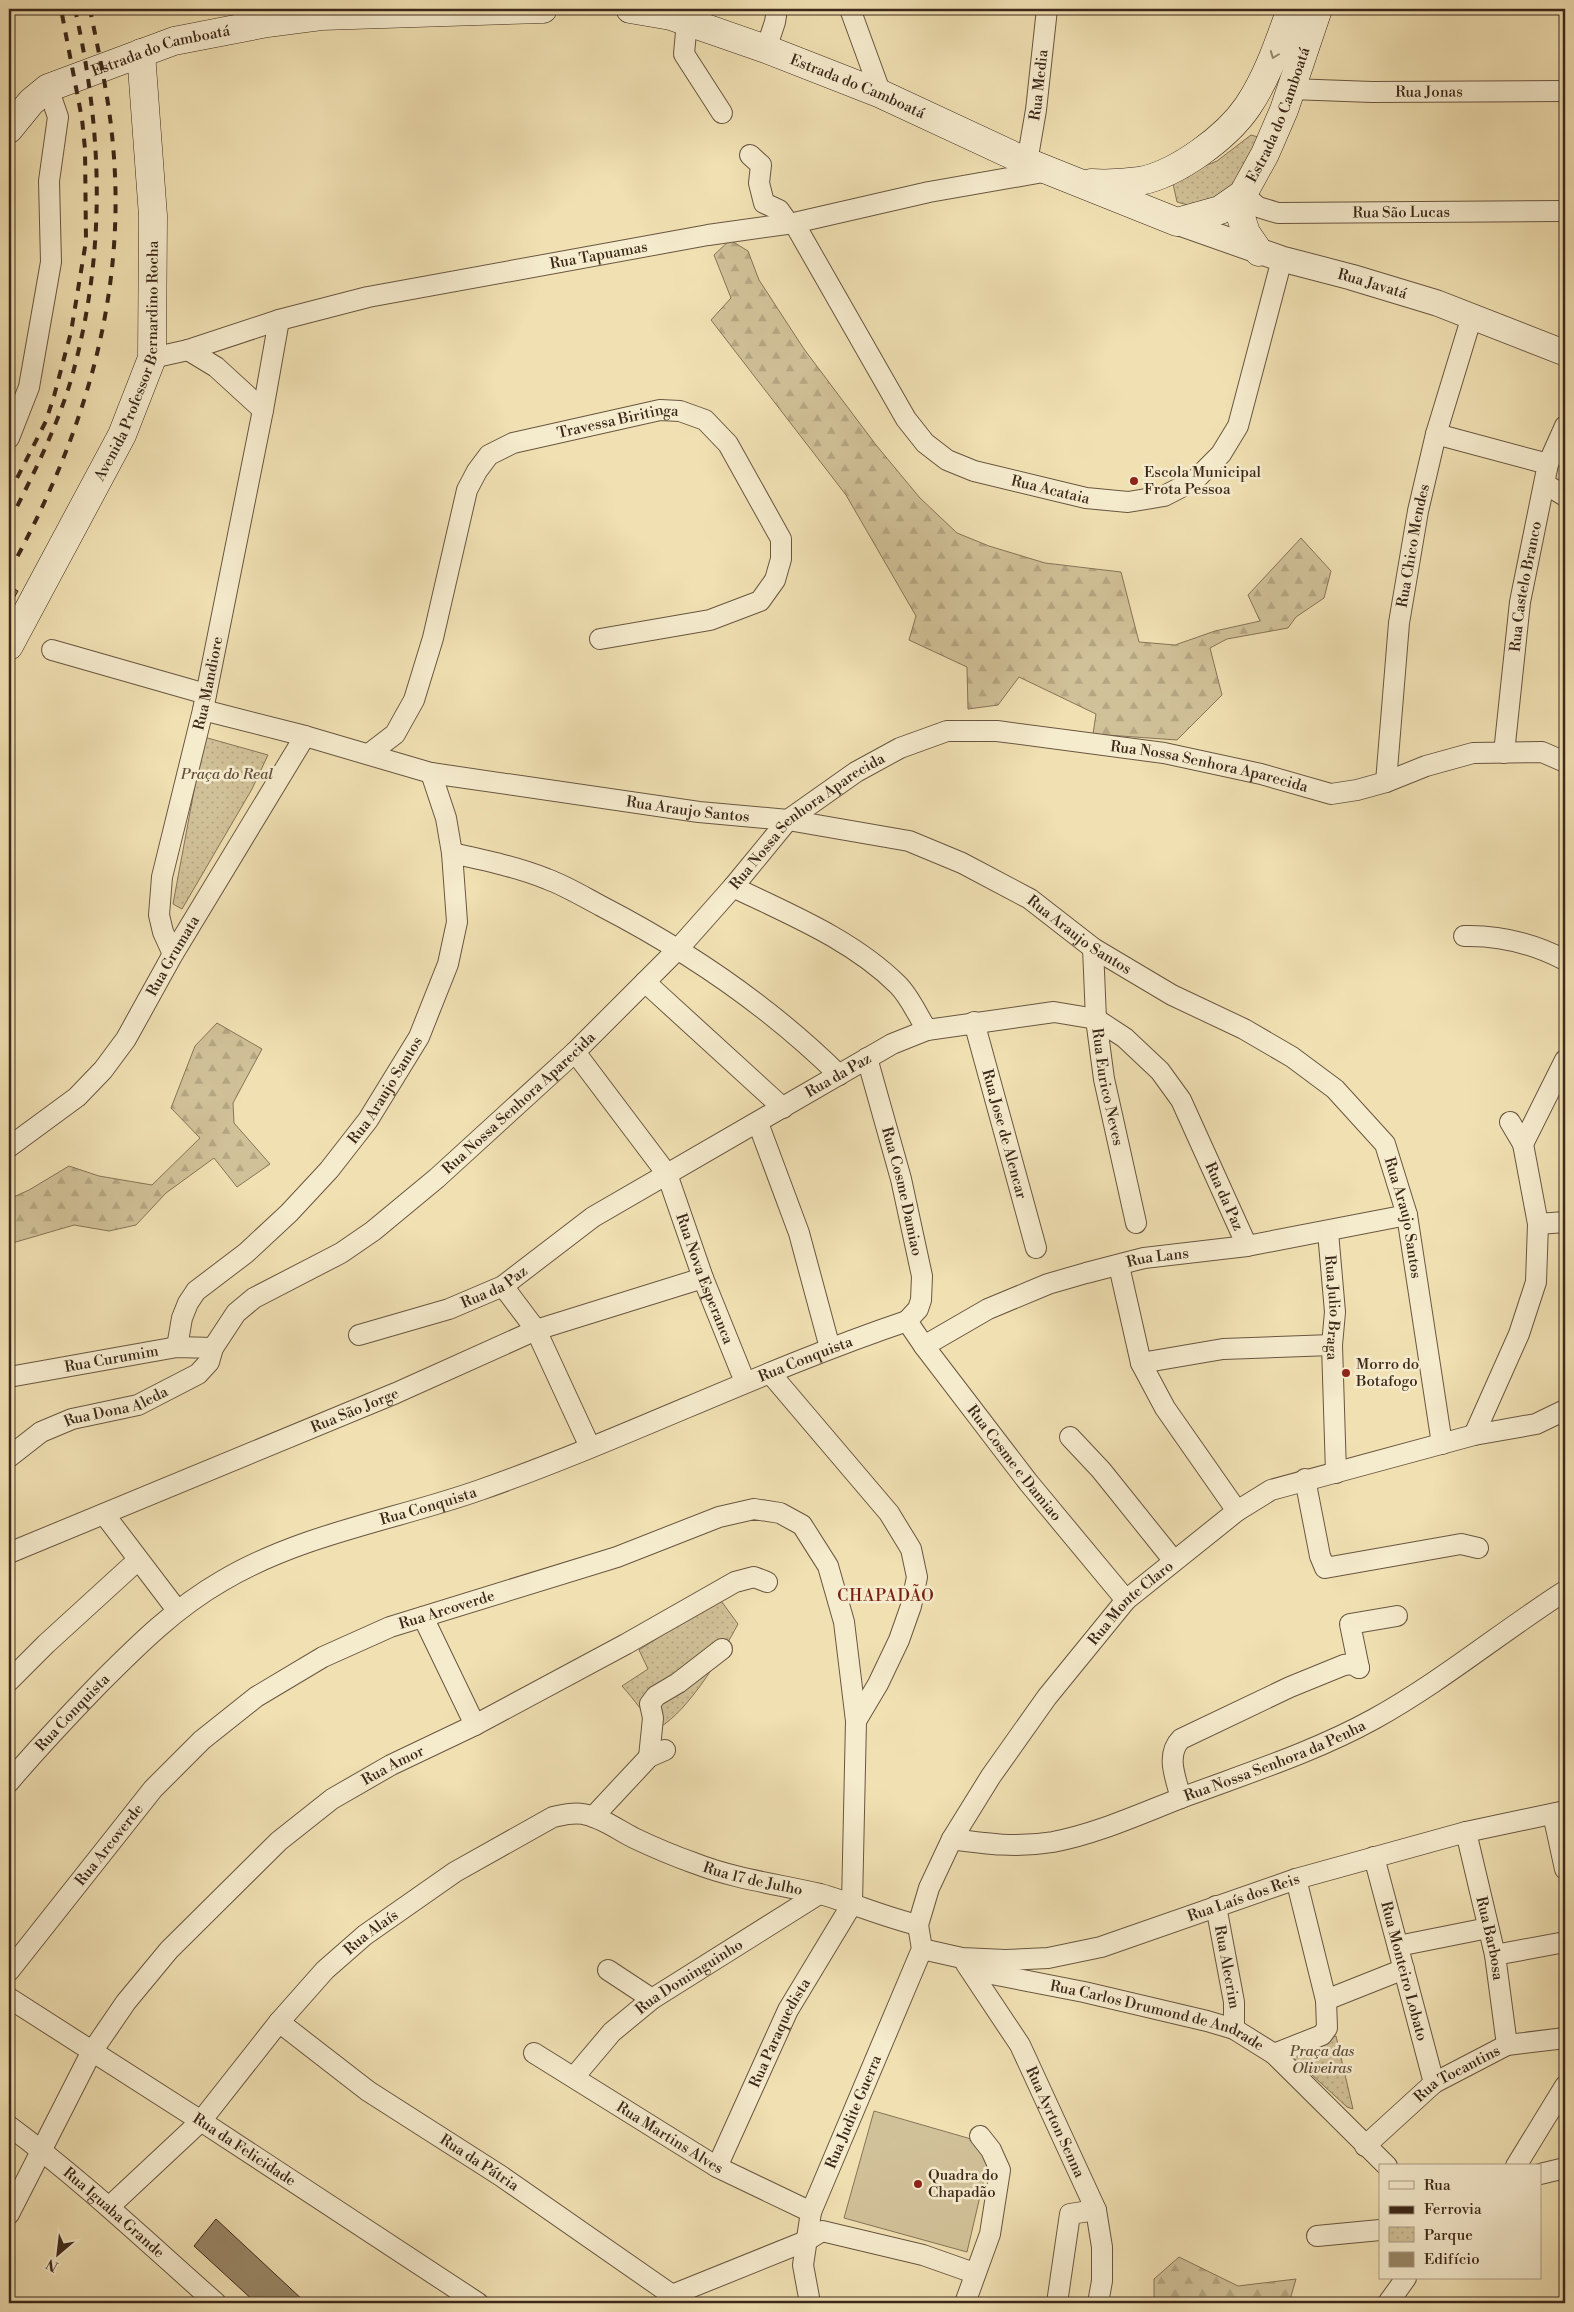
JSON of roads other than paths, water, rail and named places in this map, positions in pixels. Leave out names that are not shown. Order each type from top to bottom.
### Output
[{"type":"main road","name":"Estrada do Camboatá","points":[[9,129],[31,102],[48,88],[174,41],[267,23],[321,16],[543,9]]},
{"type":"main road","name":"Estrada do Camboatá","points":[[630,9],[687,21],[766,49],[881,94],[1038,166],[1177,222]]},
{"type":"main road","name":"Estrada do Camboatá","points":[[1079,183],[1116,183],[1157,176],[1191,157],[1219,138],[1248,106],[1272,60],[1291,9]]},
{"type":"main road","name":"Estrada do Camboatá","points":[[1239,198],[1261,162],[1278,125],[1318,9]]},
{"type":"main road","name":"Avenida Professor Bernardino Rocha","points":[[9,646],[122,435],[152,358],[154,304],[153,216],[140,53]]},
{"type":"main road","points":[[1248,106],[1260,106],[1266,110],[1278,125]]},
{"type":"main road","points":[[1157,176],[1165,208],[1177,222],[1220,210],[1239,198],[1246,233],[1270,256]]},
{"type":"street","points":[[766,49],[775,22],[776,9]]},
{"type":"street","points":[[850,9],[881,94]]},
{"type":"street","name":"Rua Media","points":[[1038,166],[1036,110],[1042,10]]},
{"type":"street","points":[[687,21],[684,54],[722,113]]},
{"type":"street","points":[[9,438],[29,387],[51,262],[49,181],[58,117],[48,88]]},
{"type":"street","name":"Rua Jonas","points":[[1291,89],[1372,92],[1565,91]]},
{"type":"street","name":"Rua Tapuamas","points":[[152,358],[188,350],[279,320],[368,297],[708,235],[792,223],[1038,166]]},
{"type":"street","name":"Rua Acataia","points":[[757,168],[764,202],[779,210],[792,223],[901,410],[924,443],[947,460],[974,471],[1086,498],[1128,502],[1164,496],[1195,480],[1221,454],[1238,426],[1270,256]]},
{"type":"street","name":"Rua São Lucas","points":[[1239,198],[1258,207],[1278,213],[1565,210]]},
{"type":"street","name":"Rua Javatá","points":[[1177,222],[1270,256],[1351,277],[1436,303],[1565,353]]},
{"type":"street","name":"Rua Chico Mendes","points":[[1386,782],[1399,623],[1418,511],[1436,434],[1472,316]]},
{"type":"street","name":"Rua Mandiore","points":[[173,954],[162,932],[159,915],[162,877],[204,702],[263,410],[279,320]]},
{"type":"street","points":[[188,350],[216,366],[263,410]]},
{"type":"street","name":"Travessa Biritinga","points":[[369,754],[395,734],[414,700],[432,638],[467,490],[477,471],[489,455],[513,442],[660,410],[680,411],[705,420],[728,444],[781,539],[781,559],[774,580],[760,601],[710,620],[600,639]]},
{"type":"street","name":"Rua Castelo Branco","points":[[1504,753],[1520,602],[1546,474],[1565,426]]},
{"type":"street","points":[[1436,434],[1546,474],[1565,496]]},
{"type":"street","name":"Rua Araujo Santos","points":[[52,650],[305,736],[431,773],[699,812],[788,820],[909,841],[954,859],[1030,899],[1093,948],[1172,995],[1292,1056],[1335,1090],[1385,1144],[1407,1215],[1442,1444]]},
{"type":"street","name":"Rua Nossa Senhora Aparecida","points":[[213,1348],[236,1313],[254,1298],[341,1253],[373,1231],[437,1178],[575,1052],[678,949],[733,887],[788,820],[856,772],[900,748],[947,731],[997,731],[1164,753],[1261,774],[1331,794],[1357,790],[1386,782],[1426,766],[1473,754],[1542,752],[1565,762]]},
{"type":"street","name":"Rua Grumata","points":[[9,1147],[77,1097],[103,1070],[126,1039],[173,954],[305,736]]},
{"type":"street","name":"Rua Araujo Santos","points":[[177,1347],[182,1318],[188,1303],[196,1291],[246,1253],[289,1213],[329,1170],[368,1120],[419,1037],[448,964],[457,922],[452,852],[446,818],[431,773]]},
{"type":"street","points":[[452,852],[548,879],[678,949],[746,996],[808,1045],[839,1075]]},
{"type":"street","points":[[733,887],[817,928],[871,962],[899,986],[928,1030]]},
{"type":"street","points":[[1464,936],[1486,935],[1508,939],[1551,953],[1565,960]]},
{"type":"street","name":"Rua Eurico Neves","points":[[1093,948],[1096,1019],[1104,1079],[1136,1223]]},
{"type":"street","points":[[645,982],[783,1108]]},
{"type":"street","name":"Rua da Paz","points":[[359,1335],[449,1309],[503,1286],[593,1217],[892,1044],[928,1030],[1054,1012],[1096,1019],[1125,1038],[1160,1071],[1181,1100],[1248,1246]]},
{"type":"street","name":"Rua Jose de Alencar","points":[[974,1022],[1036,1248]]},
{"type":"street","name":"Rua Nova Esperanca","points":[[575,1052],[668,1174],[703,1278],[745,1382]]},
{"type":"street","name":"Rua Cosme Damiao","points":[[867,1058],[901,1179],[922,1276],[921,1300],[918,1309],[907,1321]]},
{"type":"street","points":[[1523,1144],[1565,1060]]},
{"type":"street","points":[[1474,1435],[1520,1334],[1536,1282],[1538,1224],[1523,1144],[1510,1122]]},
{"type":"street","points":[[758,1123],[799,1233],[830,1348]]},
{"type":"street","name":"Rua Lans","points":[[924,1346],[988,1309],[1048,1284],[1086,1273],[1120,1266],[1144,1258],[1248,1246],[1328,1232],[1407,1215]]},
{"type":"street","points":[[1538,1224],[1565,1222]]},
{"type":"street","name":"Rua Julio Braga","points":[[1328,1232],[1335,1312],[1332,1345],[1336,1473]]},
{"type":"street","points":[[1120,1266],[1141,1363],[1165,1408],[1237,1511]]},
{"type":"street","name":"Rua São Jorge","points":[[9,1553],[396,1393],[536,1330],[703,1278]]},
{"type":"street","points":[[503,1286],[536,1330],[590,1447]]},
{"type":"street","name":"Rua Cosme e Damiao","points":[[907,1321],[1028,1482],[1126,1600]]},
{"type":"street","name":"Rua Conquista","points":[[9,1782],[82,1702],[177,1610],[222,1580],[264,1559],[479,1490],[590,1447],[830,1348],[907,1321]]},
{"type":"street","points":[[1141,1363],[1223,1349],[1332,1345]]},
{"type":"street","name":"Rua Curumim","points":[[9,1377],[177,1347],[213,1348]]},
{"type":"street","name":"Rua Dona Aleda","points":[[9,1457],[41,1432],[72,1419],[138,1405],[179,1385],[204,1369],[209,1362],[213,1348]]},
{"type":"street","points":[[770,1373],[889,1513],[911,1549],[916,1577],[911,1606],[878,1684],[856,1721]]},
{"type":"street","name":"Rua Monte Claro","points":[[918,1925],[929,1888],[952,1839],[991,1776],[1047,1697],[1126,1600],[1174,1561],[1237,1511],[1271,1490],[1305,1479],[1336,1473],[1474,1435],[1536,1424],[1565,1410]]},
{"type":"street","points":[[1070,1438],[1101,1470],[1174,1561]]},
{"type":"street","points":[[1305,1479],[1320,1556],[1325,1568],[1461,1544],[1478,1548]]},
{"type":"street","name":"Rua Arcoverde","points":[[9,1971],[153,1790],[202,1740],[256,1697],[323,1657],[390,1628],[617,1557],[718,1518],[754,1509],[780,1513],[802,1525],[828,1566],[844,1622],[856,1721],[852,1904]]},
{"type":"street","points":[[104,1514],[177,1610]]},
{"type":"street","points":[[9,1681],[46,1644],[138,1560]]},
{"type":"street","name":"Rua Amor","points":[[9,2214],[43,2151],[91,2053],[126,2002],[169,1950],[280,1841],[332,1799],[391,1765],[475,1725],[626,1644],[735,1582],[754,1577],[767,1582]]},
{"type":"street","name":"Rua Nossa Senhora da Penha","points":[[952,1839],[1004,1846],[1053,1842],[1101,1829],[1282,1760],[1374,1719],[1425,1687],[1512,1625],[1565,1591]]},
{"type":"street","points":[[1181,1798],[1172,1763],[1172,1752],[1181,1739],[1290,1687],[1344,1665],[1352,1664],[1359,1668],[1350,1624],[1397,1616]]},
{"type":"street","points":[[424,1617],[475,1725]]},
{"type":"street","points":[[593,1817],[657,1753],[650,1704],[656,1696],[678,1684],[722,1649]]},
{"type":"street","points":[[1559,1813],[1565,1869]]},
{"type":"street","name":"Rua Laís dos Reis","points":[[922,1949],[966,1964],[1048,1958],[1101,1947],[1296,1879],[1466,1832],[1559,1813]]},
{"type":"street","name":"Rua Alaís","points":[[109,2207],[201,2121],[279,2022],[325,1970],[365,1935],[426,1890],[553,1818],[568,1814],[582,1814],[593,1817]]},
{"type":"street","name":"Rua 17 de Julho","points":[[593,1817],[646,1844],[694,1864],[739,1878],[820,1894],[884,1917],[918,1925]]},
{"type":"street","name":"Rua Barbosa","points":[[1466,1832],[1495,1955],[1508,2045]]},
{"type":"street","name":"Rua Monteiro Lobato","points":[[1374,1857],[1434,2083]]},
{"type":"street","points":[[1274,2054],[1325,2033],[1328,2024],[1326,2000],[1296,1879]]},
{"type":"street","name":"Rua Dominguinho","points":[[574,2077],[612,2032],[652,1999],[820,1894]]},
{"type":"street","name":"Rua Paraquedista","points":[[717,2167],[788,2010],[852,1904]]},
{"type":"street","name":"Rua Alecrim","points":[[1216,1906],[1234,2002],[1234,2029]]},
{"type":"street","points":[[918,1925],[922,1949]]},
{"type":"street","points":[[1398,1946],[1488,1928]]},
{"type":"street","points":[[1495,1955],[1565,1942]]},
{"type":"street","name":"Rua Judite Guerra","points":[[810,2303],[803,2265],[810,2212],[922,1949]]},
{"type":"street","name":"Rua Carlos Drumond de Andrade","points":[[966,1964],[1234,2029],[1274,2054],[1385,2164]]},
{"type":"street","name":"Rua Ayrton Senna","points":[[966,1964],[1020,2045],[1096,2210],[1102,2247],[1102,2281],[1098,2303]]},
{"type":"street","points":[[1326,2000],[1404,1969]]},
{"type":"street","points":[[608,1970],[652,1999]]},
{"type":"street","name":"Rua da Felicidade","points":[[9,1998],[91,2053],[201,2121],[478,2303]]},
{"type":"street","name":"Rua da Pátria","points":[[279,2022],[368,2091],[501,2176],[675,2299]]},
{"type":"street","name":"Rua Tocantins","points":[[1365,2146],[1434,2083],[1508,2045],[1565,2038]]},
{"type":"street","name":"Rua Martins Alves","points":[[534,2054],[717,2167],[810,2212]]},
{"type":"street","points":[[1517,2164],[1565,2086]]},
{"type":"street","name":"Rua Iguaba Grande","points":[[9,2126],[43,2151],[109,2207],[216,2303]]},
{"type":"street","points":[[965,2303],[974,2273],[990,2234],[1000,2170],[990,2150],[980,2136]]},
{"type":"street","points":[[1542,2174],[1565,2168]]},
{"type":"street","points":[[1057,2303],[1070,2214],[1096,2210]]},
{"type":"street","points":[[1317,2236],[1379,2230]]},
{"type":"street","points":[[675,2299],[806,2241],[822,2231],[923,2255],[974,2273]]},
{"type":"street","points":[[1388,2303],[1405,2280]]},
{"type":"railway","points":[[9,494],[46,421],[54,396],[71,332],[86,241],[85,149],[82,119],[61,9]]},
{"type":"railway","points":[[9,522],[55,425],[70,384],[85,320],[92,276],[97,187],[95,143],[91,98],[75,9]]},
{"type":"railway","points":[[9,572],[36,521],[59,469],[79,416],[95,362],[107,307],[114,251],[116,194],[110,119],[103,72],[90,9]]},
{"type":"place","name":"Escola Municipal Frota Pessoa","points":[[1134,481]]},
{"type":"place","name":"Morro do Botafogo","points":[[1346,1373]]},
{"type":"place","name":"Quadra do Chapadão","points":[[918,2184]]},
{"type":"district","name":"CHAPADÃO","points":[[886,1596]]},
{"type":"park label","name":"Praça do Real","points":[[227,774]]},
{"type":"park label","name":"Praça das Oliveiras","points":[[1322,2060]]}]
